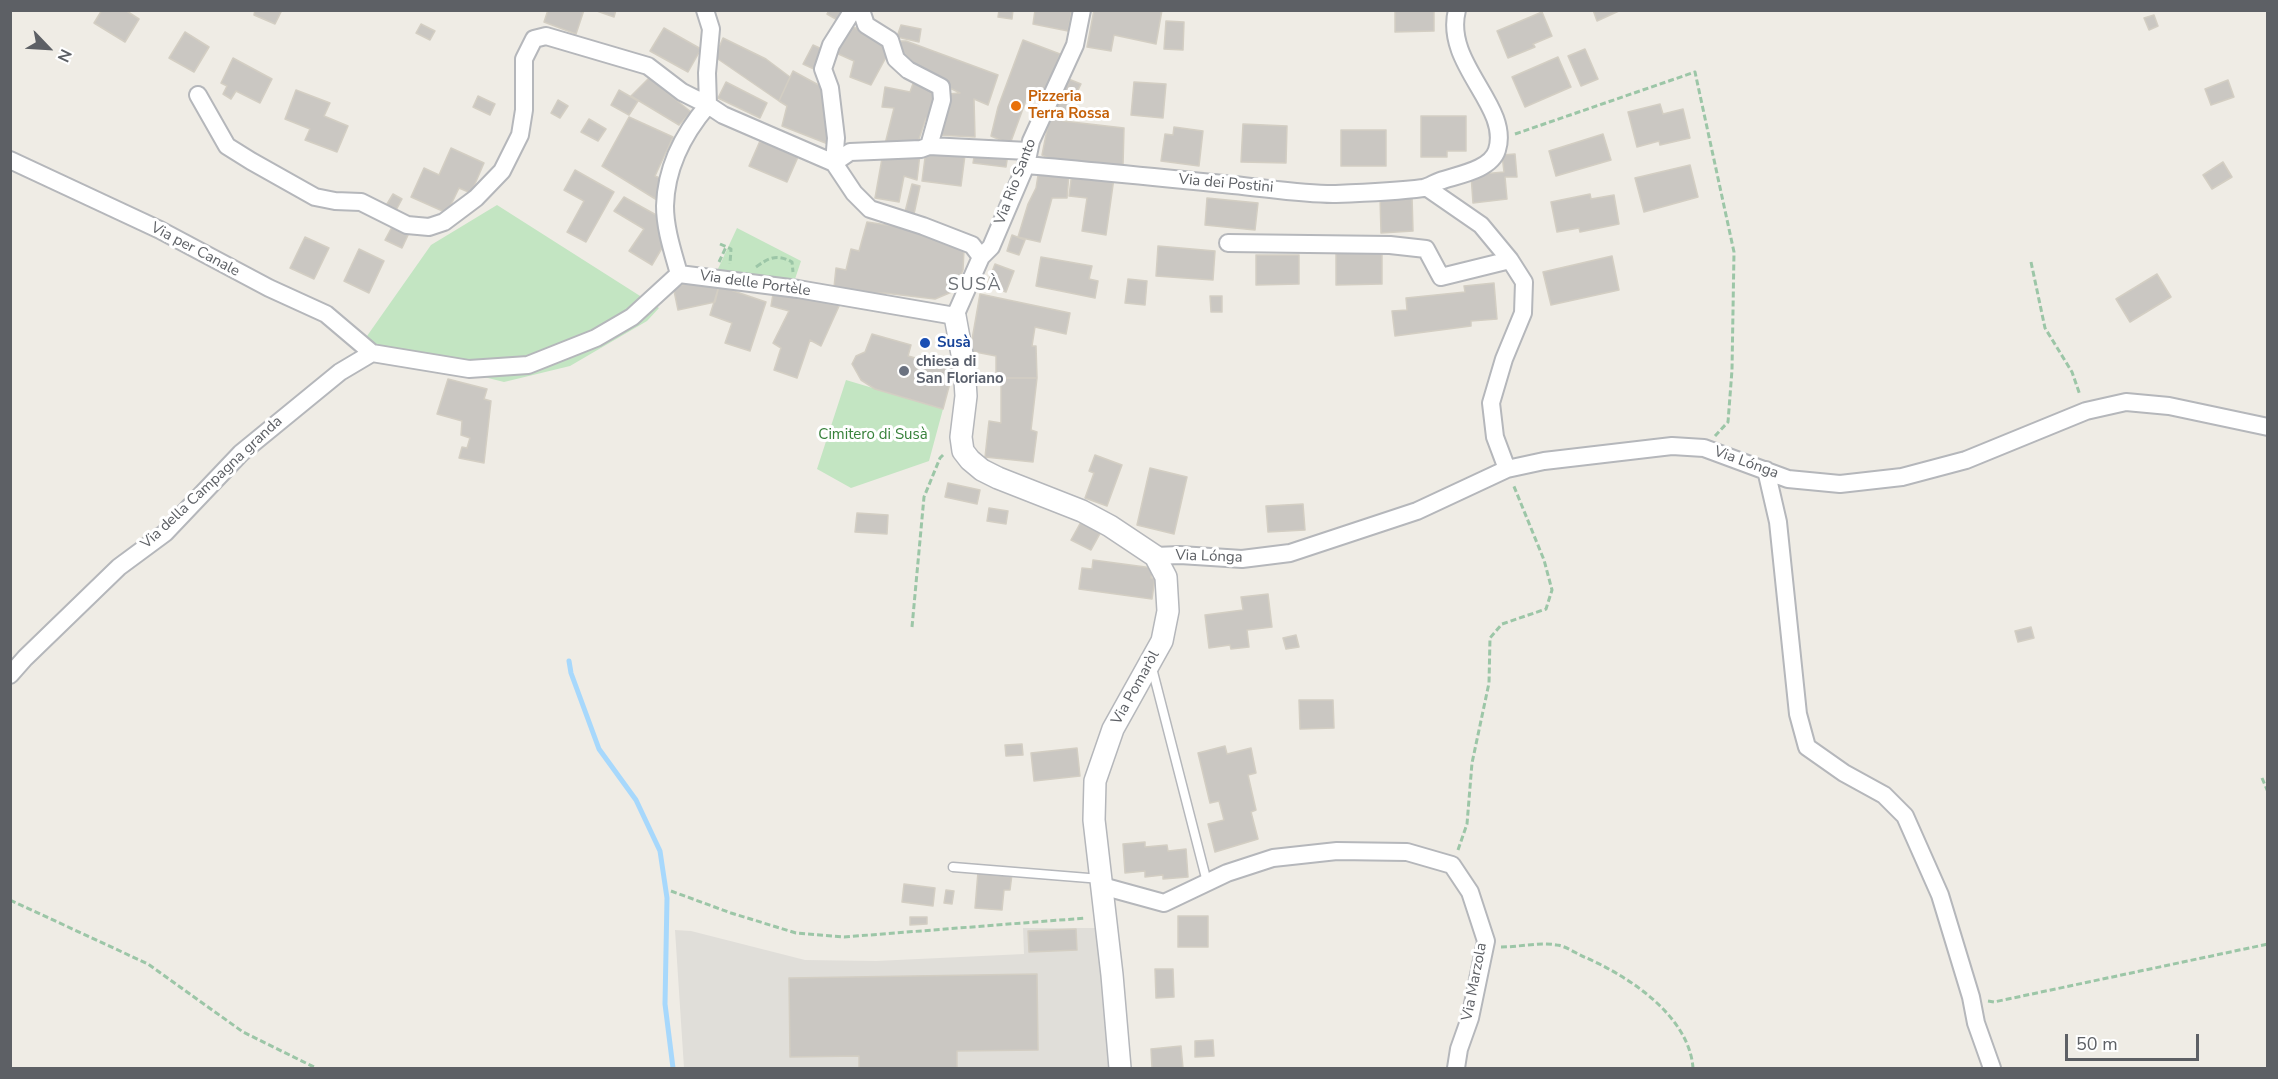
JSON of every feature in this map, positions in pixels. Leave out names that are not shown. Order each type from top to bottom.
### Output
[{"type":"street","points":[[679,274],[667,227],[665,207],[668,180],[674,159],[699,115],[708,105],[707,73],[711,29],[705,10]]},
{"type":"street","points":[[834,163],[836,138],[830,88],[823,69],[831,45],[853,10]]},
{"type":"street","points":[[861,10],[866,25],[890,40],[896,59],[908,70],[941,87],[942,100],[929,146]]},
{"type":"street","name":"Via Rio Santo","points":[[955,316],[981,257],[991,247],[1027,158],[1031,141],[1075,45],[1082,10]]},
{"type":"street","points":[[1457,10],[1455,35],[1460,53],[1470,75],[1491,108],[1498,125],[1499,139]]},
{"type":"street","points":[[198,95],[227,146],[251,161],[315,197],[335,201],[361,202],[407,225],[429,227],[444,222],[476,198],[502,171],[520,135],[524,110],[524,59],[534,39],[546,36],[648,66],[682,93],[708,105],[723,116],[834,163],[854,193],[870,209],[923,225],[972,245],[981,257]]},
{"type":"street","name":"Via dei Postini","points":[[834,163],[850,152],[921,149],[929,146],[1331,194],[1426,187],[1484,165],[1497,152],[1499,139]]},
{"type":"street","name":"Via per Canale","points":[[10,160],[160,231],[269,288],[326,314],[372,353]]},
{"type":"street","points":[[1426,187],[1482,225],[1524,282],[1523,314],[1504,358],[1491,403],[1496,437],[1507,469]]},
{"type":"street","points":[[1228,243],[1390,244],[1426,249],[1441,277],[1510,260]]},
{"type":"street","name":"Via delle Portèle","points":[[372,353],[469,369],[528,365],[596,338],[632,316],[679,274],[843,296],[955,316]]},
{"type":"street","points":[[955,316],[964,365],[966,396],[961,437],[963,451],[982,470],[1082,511],[1110,526],[1155,556]]},
{"type":"street","name":"Via della Campagna granda","points":[[10,675],[120,567],[165,533],[241,453],[340,372],[372,353]]},
{"type":"street","name":"Via Lónga","points":[[1155,556],[1180,555],[1242,559],[1290,554],[1417,511],[1507,469],[1544,461],[1672,446],[1704,448],[1788,479],[1840,484],[1902,477],[1966,460],[2086,411],[2126,402],[2169,406],[2268,427]]},
{"type":"street","points":[[1766,470],[1778,522],[1798,714],[1807,747],[1844,773],[1884,795],[1905,816],[1940,895],[1971,997],[1976,1023],[1992,1068]]},
{"type":"street","name":"Via Pomaròl","points":[[1120,1068],[1106,917],[1094,820],[1095,781],[1113,729],[1162,641],[1168,611],[1166,577],[1155,556]]},
{"type":"street","points":[[1102,883],[1164,903],[1227,873],[1273,858],[1337,851],[1407,852],[1452,865]]},
{"type":"street","name":"Via Marzola","points":[[1452,865],[1470,892],[1486,941],[1470,1018],[1458,1049],[1456,1068]]},
{"type":"lane","points":[[1150,662],[1207,882]]},
{"type":"lane","points":[[952,867],[1102,883]]},
{"type":"path","points":[[1499,139],[1695,72],[1734,252],[1732,370],[1728,422],[1704,448]]},
{"type":"path","points":[[720,244],[731,249],[728,262],[733,268]]},
{"type":"path","points":[[721,257],[726,247]]},
{"type":"path","points":[[752,270],[772,257],[778,256],[792,262],[794,267],[792,277]]},
{"type":"path","points":[[2031,262],[2045,328],[2072,372],[2086,411]]},
{"type":"path","points":[[912,627],[924,497],[940,458],[961,437]]},
{"type":"path","points":[[1452,865],[1467,824],[1472,763],[1489,683],[1490,638],[1502,624],[1546,609],[1552,590],[1544,560],[1507,469]]},
{"type":"path","points":[[2262,778],[2268,792]]},
{"type":"path","points":[[671,891],[796,933],[844,937],[1106,917]]},
{"type":"path","points":[[10,900],[148,964],[243,1032],[316,1068]]},
{"type":"path","points":[[1486,941],[1502,947],[1557,945],[1605,967],[1649,995],[1678,1027],[1692,1053],[1693,1068]]},
{"type":"path","points":[[1971,997],[1994,1002],[2268,944]]},
{"type":"shaded area","points":[[1023,928],[1096,928],[1111,1068],[684,1068],[675,930],[691,931],[805,960],[876,961],[1024,954]]},
{"type":"green space","points":[[497,205],[659,308],[647,321],[570,366],[504,382],[360,346],[431,245]]},
{"type":"green space","points":[[737,228],[801,261],[793,285],[717,271]]},
{"type":"green space","name":"Cimitero di Susà","points":[[846,380],[943,409],[929,461],[851,488],[817,469]]},
{"type":"building","points":[[102,10],[125,10],[139,19],[125,42],[94,23]]},
{"type":"building","points":[[255,10],[282,10],[275,24],[254,15]]},
{"type":"building","points":[[548,10],[584,10],[576,34],[544,22]]},
{"type":"building","points":[[594,10],[616,10],[614,17]]},
{"type":"building","points":[[829,10],[847,10],[841,22],[827,14]]},
{"type":"building","points":[[999,10],[1013,10],[1012,19],[998,17]]},
{"type":"building","points":[[1035,10],[1072,10],[1068,31],[1033,24]]},
{"type":"building","points":[[1094,10],[1162,10],[1156,44],[1114,35],[1111,51],[1087,47]]},
{"type":"building","points":[[1395,10],[1434,10],[1434,31],[1395,32]]},
{"type":"building","points":[[1593,10],[1621,10],[1597,21]]},
{"type":"building","points":[[1542,12],[1552,36],[1533,44],[1535,47],[1508,58],[1497,31]]},
{"type":"building","points":[[2154,15],[2158,26],[2149,30],[2144,18]]},
{"type":"building","points":[[1166,21],[1184,22],[1183,50],[1164,49]]},
{"type":"building","points":[[421,24],[435,31],[430,40],[416,33]]},
{"type":"building","points":[[849,25],[877,38],[890,50],[871,85],[850,77],[854,61],[834,52]]},
{"type":"building","points":[[901,25],[921,29],[919,42],[897,37]]},
{"type":"building","points":[[664,28],[701,49],[688,72],[650,51]]},
{"type":"building","points":[[185,32],[209,47],[194,72],[169,58]]},
{"type":"building","points":[[723,38],[766,59],[790,77],[779,101],[715,57]]},
{"type":"building","points":[[1023,40],[1060,54],[1043,101],[1028,95],[1010,144],[991,136],[998,107]]},
{"type":"building","points":[[901,41],[998,75],[988,105],[974,99],[975,137],[937,135],[948,94],[960,93],[913,70],[895,48]]},
{"type":"building","points":[[813,45],[824,50],[814,69],[803,64]]},
{"type":"building","points":[[1585,49],[1598,79],[1581,86],[1568,56]]},
{"type":"building","points":[[1558,57],[1571,87],[1525,107],[1512,77]]},
{"type":"building","points":[[233,58],[272,79],[260,103],[236,91],[231,99],[223,94],[227,86],[221,83]]},
{"type":"building","points":[[793,71],[824,88],[828,144],[782,126],[787,106],[779,101]]},
{"type":"building","points":[[649,78],[691,112],[679,125],[631,96]]},
{"type":"building","points":[[915,78],[937,88],[930,119],[926,118],[917,145],[885,144],[894,108],[882,107],[885,87],[910,92]]},
{"type":"building","points":[[1066,78],[1081,84],[1063,121],[1124,128],[1123,166],[1057,162],[1042,155],[1049,120]]},
{"type":"building","points":[[2228,80],[2234,97],[2211,105],[2205,89]]},
{"type":"building","points":[[726,82],[767,103],[760,118],[718,98]]},
{"type":"building","points":[[1134,82],[1166,84],[1163,118],[1131,115]]},
{"type":"building","points":[[296,90],[330,103],[324,116],[348,126],[337,152],[305,140],[310,129],[285,119]]},
{"type":"building","points":[[619,90],[638,101],[629,115],[611,105]]},
{"type":"building","points":[[478,96],[495,104],[490,115],[473,107]]},
{"type":"building","points":[[558,100],[568,106],[560,118],[551,113]]},
{"type":"building","points":[[1660,104],[1663,114],[1683,109],[1690,138],[1660,145],[1659,141],[1637,147],[1628,112]]},
{"type":"building","points":[[1421,116],[1466,116],[1466,151],[1447,151],[1447,157],[1421,157]]},
{"type":"building","points":[[629,117],[673,137],[655,176],[662,179],[657,200],[602,166]]},
{"type":"building","points":[[589,119],[606,129],[598,141],[581,132]]},
{"type":"building","points":[[1243,124],[1287,126],[1286,163],[1241,162]]},
{"type":"building","points":[[1174,127],[1203,131],[1199,166],[1161,161],[1165,134],[1173,135]]},
{"type":"building","points":[[1341,130],[1386,130],[1386,166],[1341,166]]},
{"type":"building","points":[[1603,134],[1611,160],[1556,176],[1549,151]]},
{"type":"building","points":[[760,141],[798,157],[787,182],[749,166]]},
{"type":"building","points":[[451,148],[484,163],[471,193],[459,188],[447,213],[411,197],[424,168],[439,175]]},
{"type":"building","points":[[926,150],[965,155],[961,186],[922,181]]},
{"type":"building","points":[[975,151],[1008,154],[1006,167],[973,163]]},
{"type":"building","points":[[883,153],[920,154],[917,180],[904,176],[899,202],[875,198]]},
{"type":"building","points":[[1515,154],[1517,177],[1505,177],[1507,199],[1473,203],[1471,175],[1504,172],[1502,155]]},
{"type":"building","points":[[2223,162],[2232,177],[2212,189],[2203,175]]},
{"type":"building","points":[[1690,165],[1698,197],[1644,212],[1635,178]]},
{"type":"building","points":[[1039,169],[1069,173],[1067,198],[1052,198],[1040,242],[1018,237],[1028,204],[1036,188]]},
{"type":"building","points":[[575,170],[614,192],[586,242],[567,232],[584,201],[564,190]]},
{"type":"building","points":[[1072,172],[1114,178],[1106,235],[1082,231],[1087,198],[1069,196]]},
{"type":"building","points":[[912,184],[920,186],[914,214],[905,212]]},
{"type":"building","points":[[393,194],[402,199],[394,214],[384,209]]},
{"type":"building","points":[[1590,194],[1591,199],[1614,195],[1619,224],[1580,232],[1579,228],[1557,232],[1551,202]]},
{"type":"building","points":[[1412,196],[1413,231],[1381,233],[1380,197]]},
{"type":"building","points":[[624,197],[658,216],[665,243],[652,265],[629,251],[644,229],[614,211]]},
{"type":"building","points":[[1207,198],[1258,203],[1255,230],[1205,225]]},
{"type":"building","points":[[867,222],[907,228],[964,250],[963,270],[954,291],[935,299],[884,293],[862,294],[834,287],[836,268],[846,270],[851,249],[859,251]]},
{"type":"building","points":[[393,225],[409,233],[402,248],[385,240]]},
{"type":"building","points":[[1012,235],[1025,240],[1019,255],[1007,251]]},
{"type":"building","points":[[305,237],[329,248],[314,279],[290,268]]},
{"type":"building","points":[[1158,246],[1215,251],[1213,280],[1156,276]]},
{"type":"building","points":[[359,249],[384,261],[369,293],[344,281]]},
{"type":"building","points":[[1382,249],[1382,284],[1336,285],[1336,250]]},
{"type":"building","points":[[1256,255],[1299,255],[1299,284],[1256,285]]},
{"type":"building","points":[[1612,256],[1619,290],[1551,305],[1543,272]]},
{"type":"building","points":[[1041,257],[1092,266],[1089,279],[1098,281],[1095,298],[1036,286]]},
{"type":"building","points":[[995,264],[1014,271],[1006,292],[987,285]]},
{"type":"building","points":[[2157,274],[2171,297],[2130,322],[2116,299]]},
{"type":"building","points":[[1128,279],[1147,281],[1145,305],[1125,303]]},
{"type":"building","points":[[703,282],[719,286],[715,302],[678,310],[673,286]]},
{"type":"building","points":[[1494,283],[1497,319],[1471,321],[1471,326],[1395,336],[1392,311],[1407,310],[1406,298],[1465,292],[1464,286]]},
{"type":"building","points":[[719,286],[766,302],[750,351],[725,343],[732,323],[710,315]]},
{"type":"building","points":[[773,294],[803,296],[840,304],[821,346],[810,340],[797,378],[774,370],[781,348],[773,343],[789,311],[771,306]]},
{"type":"building","points":[[980,294],[1070,313],[1066,334],[1035,327],[1032,346],[1036,346],[1037,378],[996,378],[996,356],[970,351]]},
{"type":"building","points":[[1210,296],[1222,296],[1222,312],[1211,312]]},
{"type":"building","name":"chiesa di San Floriano","points":[[872,334],[911,345],[908,356],[954,368],[943,409],[875,389],[861,380],[852,364],[856,356],[865,352]]},
{"type":"building","points":[[1001,378],[1037,378],[1031,430],[1037,432],[1033,462],[985,457],[989,421],[1001,423]]},
{"type":"building","points":[[448,379],[487,389],[484,399],[491,401],[484,463],[459,458],[462,447],[467,448],[470,438],[461,435],[462,421],[437,414]]},
{"type":"building","points":[[1095,455],[1122,465],[1107,506],[1085,498],[1094,473],[1089,471]]},
{"type":"building","points":[[1150,468],[1187,477],[1174,534],[1137,525]]},
{"type":"building","points":[[948,483],[980,490],[977,504],[945,497]]},
{"type":"building","points":[[1303,504],[1305,530],[1268,532],[1266,506]]},
{"type":"building","points":[[989,508],[1008,511],[1006,524],[987,521]]},
{"type":"building","points":[[857,513],[888,515],[887,534],[855,532]]},
{"type":"building","points":[[1082,520],[1102,530],[1091,550],[1071,540]]},
{"type":"building","points":[[1093,560],[1153,568],[1151,578],[1155,578],[1152,599],[1079,589],[1082,568],[1092,569]]},
{"type":"building","points":[[1268,594],[1272,627],[1247,630],[1249,647],[1231,649],[1230,645],[1209,648],[1205,615],[1243,610],[1241,597]]},
{"type":"building","points":[[2031,627],[2034,638],[2018,642],[2015,631]]},
{"type":"building","points":[[1296,635],[1299,647],[1286,649],[1283,638]]},
{"type":"building","points":[[1299,700],[1333,700],[1334,728],[1300,729]]},
{"type":"building","points":[[1022,744],[1023,755],[1006,756],[1005,745]]},
{"type":"building","points":[[1225,746],[1227,754],[1251,748],[1256,773],[1248,775],[1256,810],[1251,812],[1258,839],[1215,852],[1208,824],[1224,820],[1219,801],[1210,803],[1198,753]]},
{"type":"building","points":[[1077,748],[1080,776],[1034,781],[1031,753]]},
{"type":"building","points":[[1145,842],[1145,847],[1167,845],[1168,851],[1186,849],[1188,877],[1163,879],[1163,875],[1145,877],[1145,871],[1125,873],[1123,844]]},
{"type":"building","points":[[978,872],[1012,874],[1010,890],[1004,890],[1002,910],[975,908]]},
{"type":"building","points":[[904,884],[935,888],[933,906],[902,902]]},
{"type":"building","points":[[946,890],[954,891],[952,904],[944,903]]},
{"type":"building","points":[[1178,916],[1208,916],[1208,947],[1178,947]]},
{"type":"building","points":[[910,917],[927,917],[927,924],[910,925]]},
{"type":"building","points":[[1076,929],[1077,950],[1029,952],[1028,931]]},
{"type":"building","points":[[1155,969],[1173,969],[1174,997],[1156,998]]},
{"type":"building","points":[[1037,974],[1038,1050],[957,1051],[957,1068],[859,1068],[859,1056],[790,1057],[789,978]]},
{"type":"building","points":[[1213,1040],[1214,1056],[1195,1057],[1195,1041]]},
{"type":"building","points":[[1181,1046],[1183,1068],[1152,1068],[1151,1049]]},
{"type":"waterway","points":[[569,661],[571,673],[599,749],[636,800],[660,851],[667,898],[665,1004],[673,1068]]},
{"type":"place","name":"Pizzeria Terra Rossa","points":[[1016,106]]},
{"type":"place","name":"Susà","points":[[925,343]]},
{"type":"place","name":"chiesa di San Floriano","points":[[904,371]]},
{"type":"district","name":"SUSÀ","points":[[975,286]]}]
